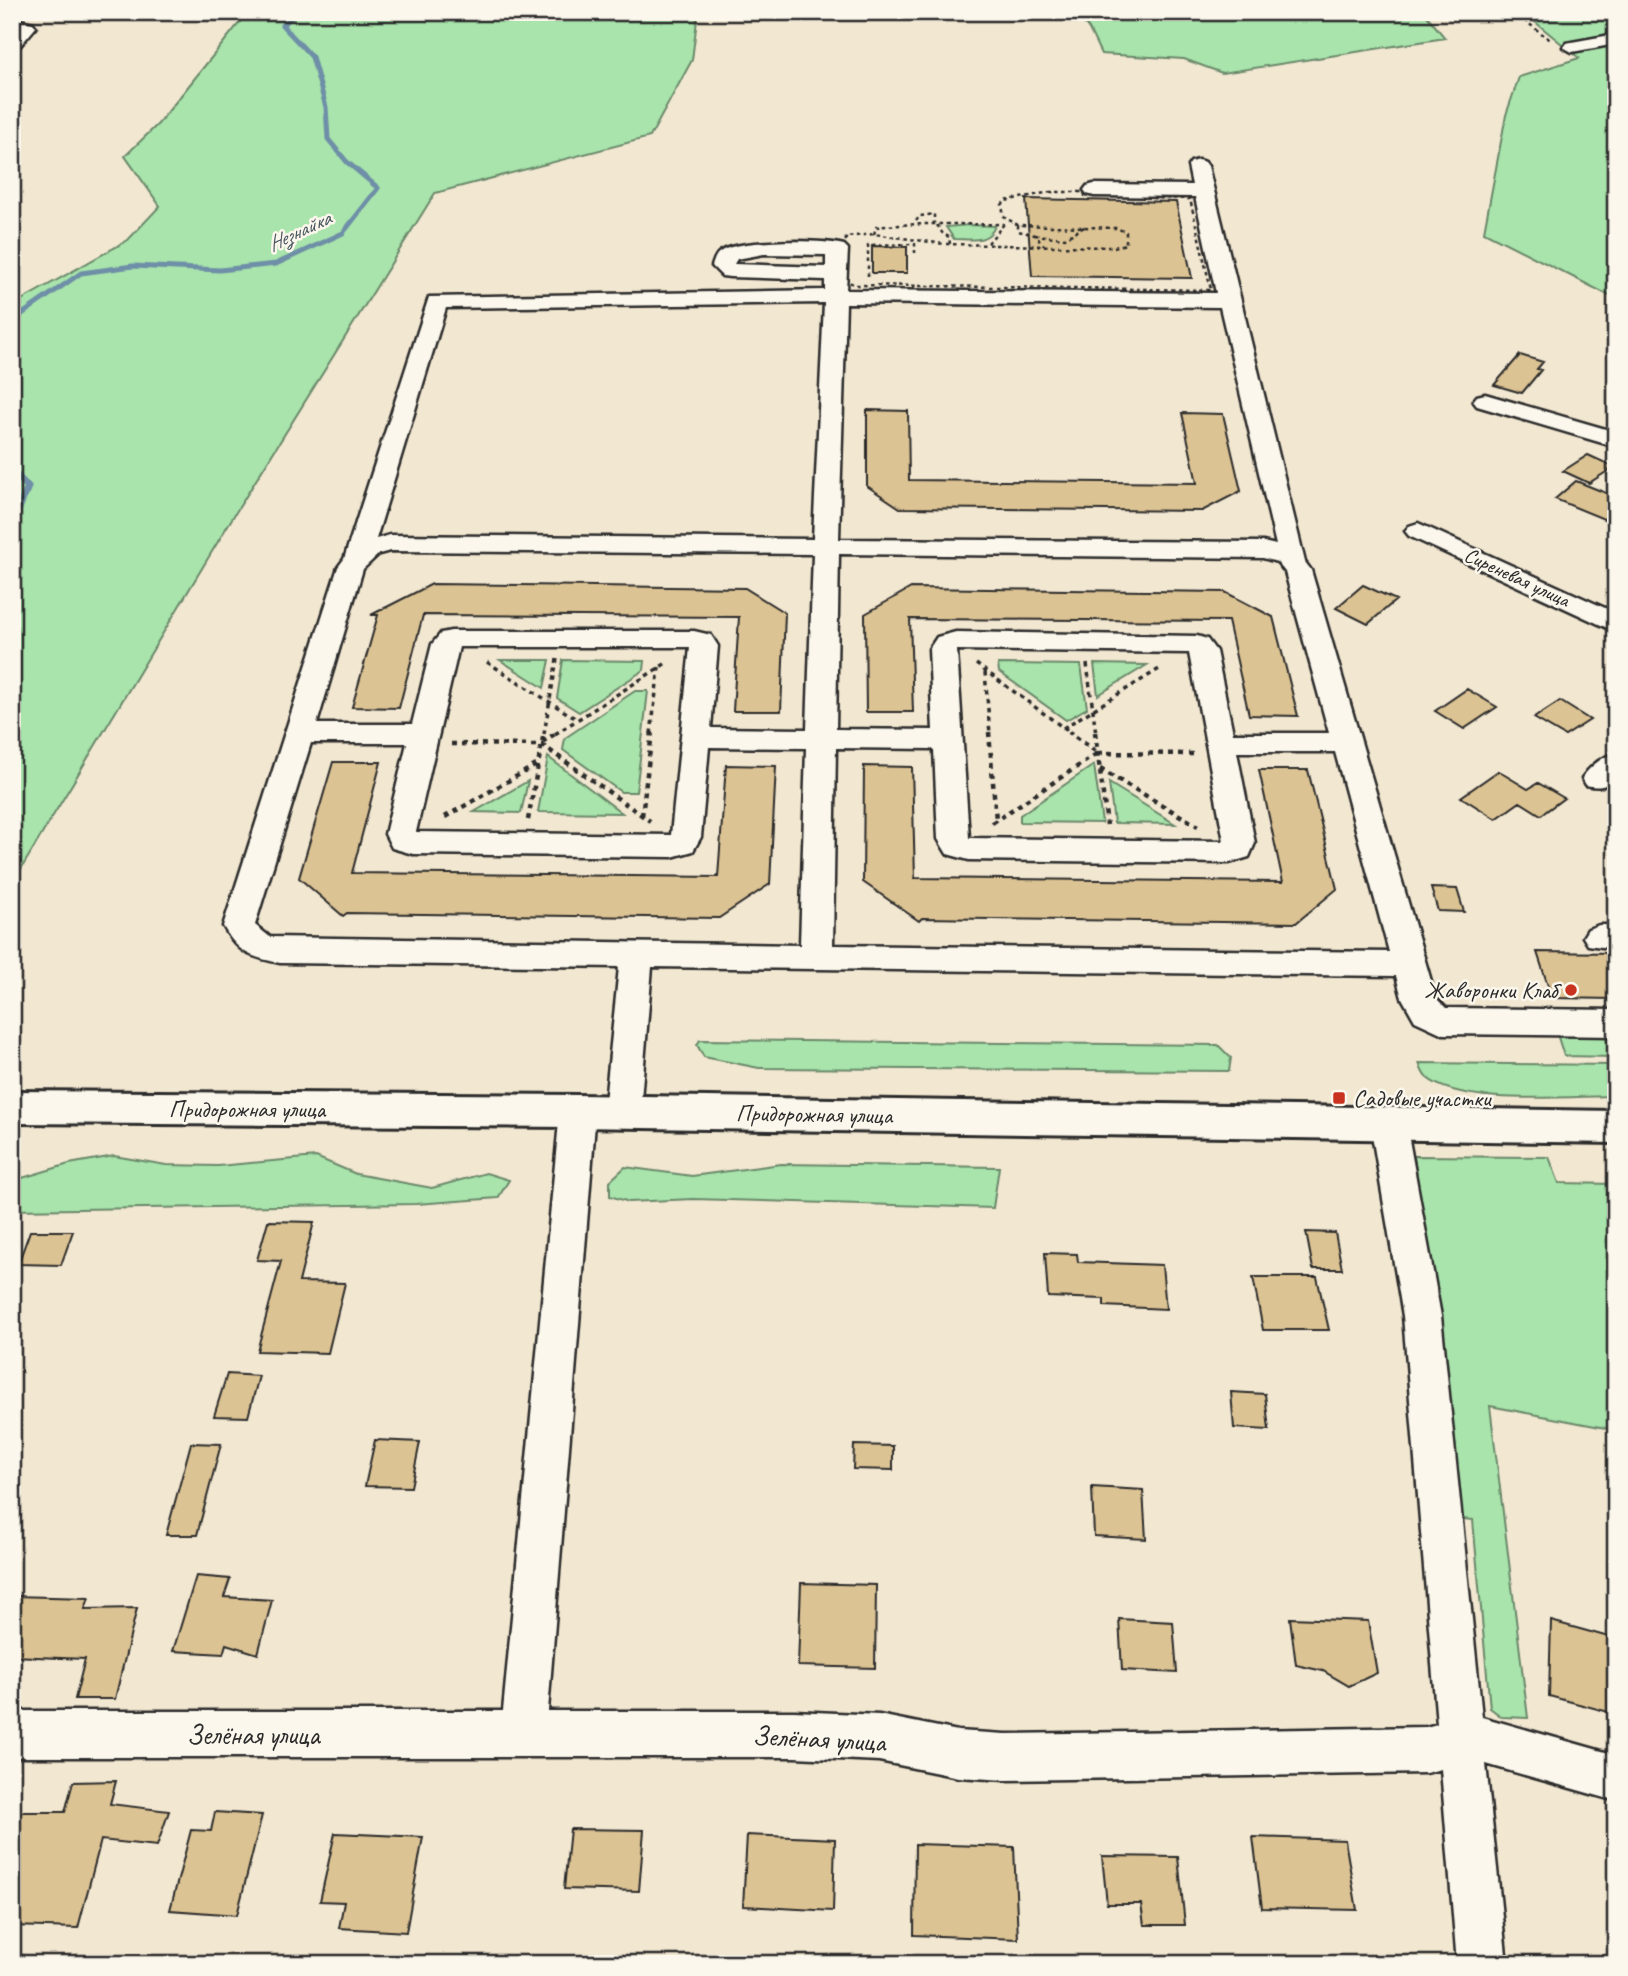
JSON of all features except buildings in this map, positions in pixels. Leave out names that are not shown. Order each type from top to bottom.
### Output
[{"type":"main road","name":"Придорожная улица","points":[[12,1107],[578,1111],[1616,1127]]},
{"type":"street","points":[[12,23],[27,27],[14,42]]},
{"type":"street","points":[[1572,47],[1616,39]]},
{"type":"street","points":[[1198,166],[1293,561],[1298,570],[1422,1010],[1430,1017],[1443,1021],[1616,1023]]},
{"type":"street","points":[[1094,190],[1204,191]]},
{"type":"street","points":[[357,558],[437,302],[835,285],[1229,300]]},
{"type":"street","points":[[816,957],[835,285]]},
{"type":"street","points":[[1485,401],[1584,428],[1616,440]]},
{"type":"street","name":"Сиреневая улица","points":[[1418,531],[1616,624]]},
{"type":"street","points":[[1293,561],[1276,552],[1263,550],[390,543],[370,548],[351,566],[239,926],[246,941],[260,948],[280,951],[1409,964]]},
{"type":"street","points":[[451,639],[701,641],[704,646],[686,837],[682,843],[672,846],[524,845],[414,843],[403,840],[400,834],[446,645],[451,639]]},
{"type":"street","points":[[947,643],[1197,645],[1202,651],[1240,843],[1238,849],[1229,852],[1111,851],[969,849],[958,846],[953,839],[943,649],[947,643]]},
{"type":"street","points":[[299,733],[423,739]]},
{"type":"street","points":[[695,737],[948,740]]},
{"type":"street","points":[[1221,748],[1347,743]]},
{"type":"street","points":[[622,1112],[637,955]]},
{"type":"street","points":[[524,1734],[578,1111]]},
{"type":"street","points":[[1388,1122],[1422,1316],[1482,1964]]},
{"type":"street","name":"Зелёная улица","points":[[12,1734],[794,1734],[880,1738],[958,1754],[1004,1757],[1426,1750],[1446,1745],[1462,1734]]},
{"type":"street","points":[[1462,1734],[1616,1778]]},
{"type":"path","points":[[1513,12],[1555,43],[1572,47]]},
{"type":"path","points":[[1051,192],[1084,192],[1084,196],[1185,198],[1193,202],[1211,290],[855,285],[843,279],[846,237],[876,234],[950,244],[1114,247],[1128,242],[1126,232],[1122,229],[1018,225],[1008,222],[1004,217],[1002,205],[1005,201],[1051,192]]},
{"type":"path","points":[[916,222],[920,216],[934,214],[936,225],[949,237],[950,244]]},
{"type":"path","points":[[1186,220],[1197,220]]},
{"type":"path","points":[[878,244],[876,227],[916,222],[936,225],[1004,224]]},
{"type":"path","points":[[987,244],[1008,222]]},
{"type":"path","points":[[1018,225],[1018,230],[1035,235],[1065,238],[1087,226]]},
{"type":"path","points":[[1035,235],[1045,245]]},
{"type":"path","points":[[873,285],[874,277],[866,274],[868,245],[915,244],[915,253]]},
{"type":"path","points":[[1028,288],[1028,281],[1159,283]]},
{"type":"path","points":[[524,845],[561,638]]},
{"type":"path","points":[[451,639],[578,720]]},
{"type":"path","points":[[542,744],[701,641]]},
{"type":"path","points":[[947,643],[1098,753]]},
{"type":"path","points":[[1084,643],[1111,851]]},
{"type":"path","points":[[1063,727],[1197,645]]},
{"type":"path","points":[[642,816],[659,667]]},
{"type":"path","points":[[985,671],[996,821]]},
{"type":"path","points":[[423,739],[542,744],[682,843]]},
{"type":"path","points":[[958,846],[1098,753],[1221,748]]},
{"type":"path","points":[[403,840],[538,764]]},
{"type":"path","points":[[1100,769],[1238,849]]},
{"type":"green space","points":[[248,12],[698,12],[692,60],[650,137],[435,193],[228,525],[12,884],[12,308],[18,302],[128,240],[160,206],[125,156],[158,124]]},
{"type":"green space","points":[[1075,12],[1424,12],[1445,38],[1222,73],[1184,59],[1101,54],[1089,29]]},
{"type":"green space","points":[[1523,12],[1616,12],[1616,299],[1484,232],[1506,115],[1519,77],[1579,58]]},
{"type":"green space","points":[[995,226],[988,236],[972,240],[954,239],[946,227]]},
{"type":"green space","points":[[500,660],[550,660],[544,688]]},
{"type":"green space","points":[[563,660],[645,661],[644,670],[579,712],[557,698]]},
{"type":"green space","points":[[998,664],[1081,665],[1087,708],[1066,720],[999,672]]},
{"type":"green space","points":[[1094,664],[1147,665],[1098,695]]},
{"type":"green space","points":[[635,691],[648,691],[636,792],[621,792],[563,750],[565,738]]},
{"type":"green space","points":[[548,757],[622,813],[538,812]]},
{"type":"green space","points":[[1094,765],[1102,823],[1020,822],[1020,815]]},
{"type":"green space","points":[[528,781],[521,813],[474,812]]},
{"type":"green space","points":[[1109,783],[1175,824],[1114,823]]},
{"type":"green space","points":[[1556,1031],[1604,1032],[1613,1057],[1564,1056]]},
{"type":"green space","points":[[700,1040],[1218,1045],[1231,1058],[1229,1071],[759,1068],[704,1057],[697,1045]]},
{"type":"green space","points":[[1419,1063],[1616,1065],[1616,1096],[1517,1098],[1464,1093],[1426,1077]]},
{"type":"green space","points":[[114,1156],[166,1165],[218,1166],[316,1157],[356,1174],[432,1188],[486,1173],[509,1180],[498,1198],[416,1204],[12,1210],[12,1181],[69,1164]]},
{"type":"green space","points":[[1414,1156],[1549,1157],[1559,1183],[1616,1184],[1616,1430],[1490,1406],[1528,1718],[1502,1717],[1490,1708],[1473,1520],[1463,1519],[1457,1489]]},
{"type":"green space","points":[[781,1164],[999,1167],[993,1208],[693,1199],[629,1202],[610,1196],[610,1181],[625,1167],[692,1176]]},
{"type":"waterway","name":"Незнайка","points":[[15,319],[81,273],[133,266],[220,270],[276,264],[343,233],[378,188],[347,162],[328,139],[326,107],[312,57],[282,25],[298,12]]},
{"type":"waterway","name":"Незнайка","points":[[12,321],[17,317]]},
{"type":"waterway","name":"Незнайка","points":[[12,471],[28,487],[12,525]]},
{"type":"place","name":"Жаворонки Клаб","points":[[1571,990]]},
{"type":"place","name":"Садовые участки","points":[[1339,1098]]}]
